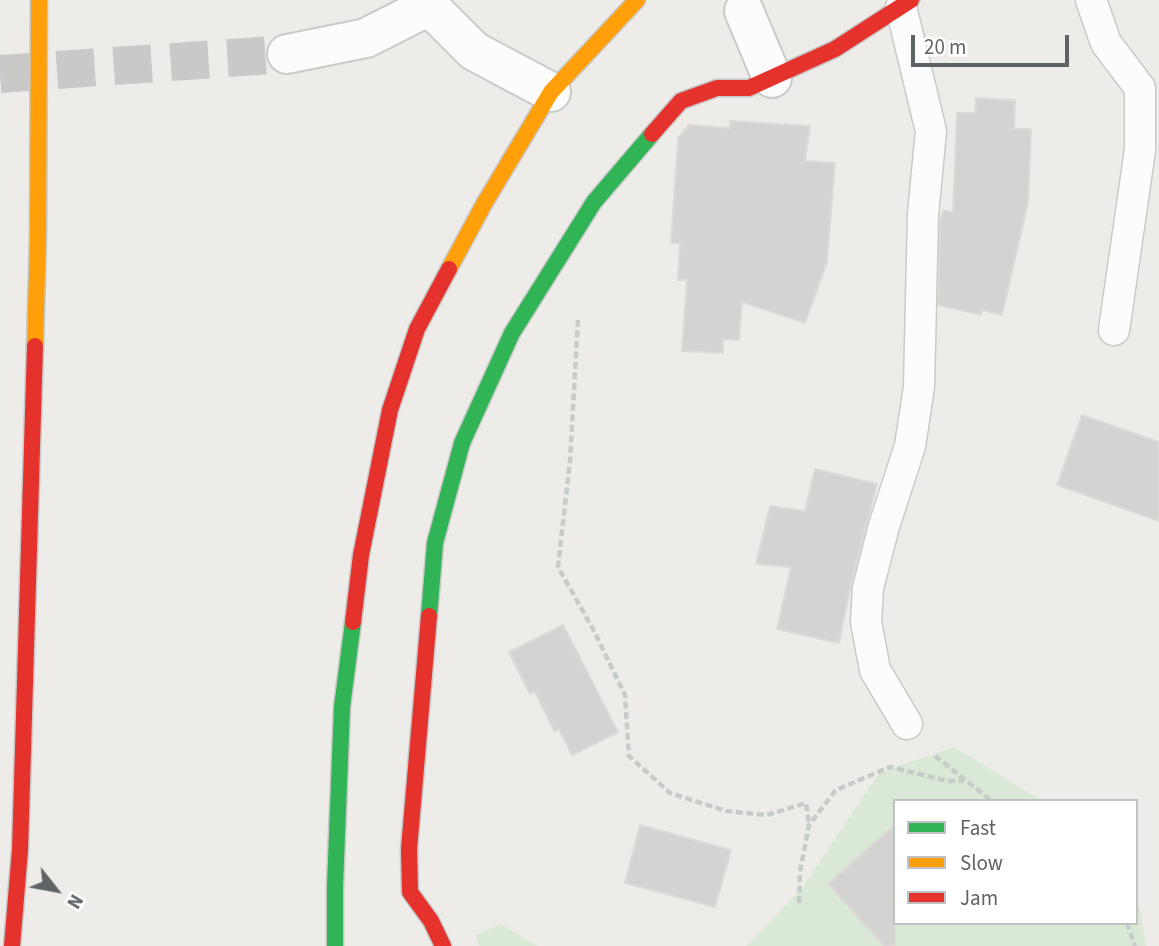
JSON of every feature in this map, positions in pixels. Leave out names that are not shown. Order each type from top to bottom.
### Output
[{"type":"main road","points":[[12,946],[21,808],[37,237],[39,0]]},
{"type":"main road","points":[[335,946],[342,707],[361,555],[390,410],[417,328],[484,204],[551,92],[637,0]]},
{"type":"main road","points":[[443,946],[410,892],[409,849],[436,543],[462,443],[512,333],[594,202],[681,101],[717,88],[750,88],[835,49],[906,3]]},
{"type":"street","points":[[287,54],[366,38],[428,3],[474,51],[551,92]]},
{"type":"street","points":[[744,11],[772,78]]},
{"type":"lane","points":[[1091,0],[1106,43],[1140,88],[1140,150],[1114,330]]},
{"type":"lane","points":[[906,3],[931,131],[923,214],[919,387],[910,446],[884,526],[868,588],[866,622],[875,670],[907,724]]},
{"type":"path","points":[[579,312],[570,461],[558,567],[593,629],[625,695],[629,756],[670,793],[726,810],[768,815],[806,803],[809,825],[800,872],[799,903]]},
{"type":"path","points":[[907,724],[939,760],[989,799]]},
{"type":"path","points":[[809,825],[836,790],[890,766],[948,781],[964,780]]},
{"type":"path","points":[[1128,925],[1135,946]]},
{"type":"green space","points":[[954,747],[1039,799],[893,799],[893,925],[1138,925],[1138,905],[1146,946],[747,946],[803,887],[879,773]]},
{"type":"green space","points":[[501,924],[537,946],[479,946],[476,935]]},
{"type":"building","points":[[976,98],[1015,100],[1014,129],[1031,129],[1028,203],[1002,315],[982,310],[981,315],[938,305],[940,223],[943,210],[953,212],[957,113],[975,113]]},
{"type":"building","points":[[730,121],[810,126],[805,161],[835,163],[827,262],[805,323],[742,302],[739,340],[723,339],[723,353],[682,351],[687,280],[678,280],[680,243],[671,243],[678,138],[689,125],[730,128]]},
{"type":"building","points":[[1082,415],[1159,442],[1159,521],[1057,485]]},
{"type":"building","points":[[815,469],[877,484],[839,643],[777,629],[791,567],[756,564],[770,506],[805,511]]},
{"type":"building","points":[[563,625],[618,732],[572,755],[559,729],[555,732],[535,692],[530,694],[509,652]]},
{"type":"building","points":[[640,825],[731,850],[715,907],[625,883]]},
{"type":"building","points":[[893,826],[895,946],[884,946],[828,884]]},
{"type":"tunnel","points":[[0,74],[287,54]]},
{"type":"traffic: fast","points":[[429,616],[435,543],[462,443],[512,333],[594,202],[652,134]]},
{"type":"traffic: fast","points":[[335,946],[342,707],[353,622]]},
{"type":"traffic: slow","points":[[35,346],[39,0]]},
{"type":"traffic: slow","points":[[449,269],[484,204],[551,92],[637,0]]},
{"type":"traffic: jam","points":[[652,134],[681,101],[717,88],[749,88],[835,49],[911,0]]},
{"type":"traffic: jam","points":[[353,622],[361,555],[390,410],[417,329],[449,269]]},
{"type":"traffic: jam","points":[[12,946],[20,850],[35,346]]},
{"type":"traffic: jam","points":[[429,616],[409,849],[410,892],[431,921],[443,946]]}]
